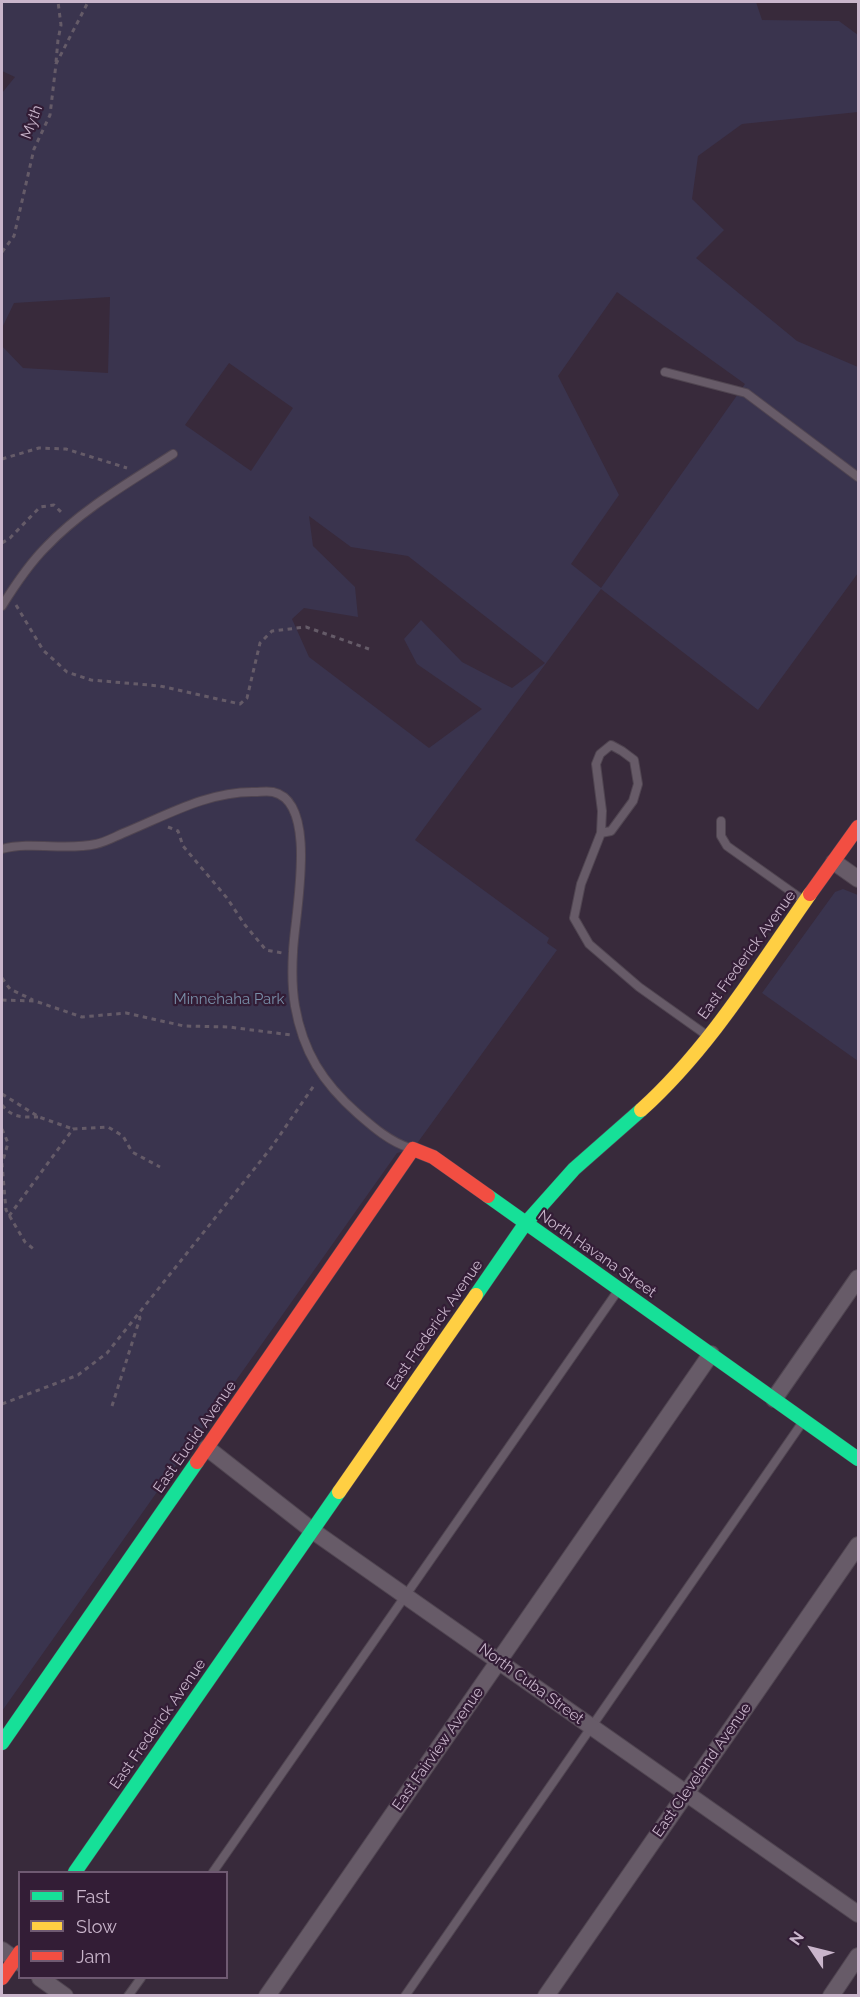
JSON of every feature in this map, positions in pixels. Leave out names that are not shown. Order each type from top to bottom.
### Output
[{"type":"main road","name":"East Frederick Avenue","points":[[76,1871],[525,1224],[574,1169],[668,1083],[708,1036],[858,827]]},
{"type":"main road","name":"North Havana Street","points":[[413,1149],[433,1157],[858,1459]]},
{"type":"main road","name":"East Euclid Avenue","points":[[2,1743],[413,1149]]},
{"type":"main road","points":[[2,1978],[14,1956]]},
{"type":"street","points":[[834,862],[858,879]]},
{"type":"street","points":[[774,1399],[858,1278]]},
{"type":"street","name":"East Fairview Avenue","points":[[267,1995],[711,1354]]},
{"type":"street","name":"North Cuba Street","points":[[207,1448],[313,1531],[858,1914]]},
{"type":"street","name":"East Cleveland Avenue","points":[[546,1995],[858,1545]]},
{"type":"street","points":[[831,1995],[858,1956]]},
{"type":"street","points":[[43,1979],[65,1995]]},
{"type":"lane","points":[[665,372],[746,393],[858,477]]},
{"type":"lane","points":[[2,606],[46,546],[80,515],[173,454]]},
{"type":"lane","points":[[601,833],[611,831],[633,801],[638,784],[634,760],[611,745],[600,754],[596,764],[602,811],[601,833],[581,884],[574,918],[589,944],[639,987],[708,1036]]},
{"type":"lane","name":"North Havana Street","points":[[153,820],[198,801],[224,795],[271,792],[285,796],[294,808],[301,864],[293,952],[294,1004],[302,1036],[321,1076],[338,1096],[397,1144],[413,1149]]},
{"type":"lane","points":[[2,849],[96,844],[153,820]]},
{"type":"lane","points":[[721,821],[721,836],[728,846],[805,902]]},
{"type":"lane","points":[[214,1871],[619,1289]]},
{"type":"lane","points":[[405,1995],[804,1420]]},
{"type":"lane","points":[[128,1995],[140,1979]]},
{"type":"path","points":[[56,64],[62,25],[58,2]]},
{"type":"path","name":"Myth","points":[[2,252],[14,236],[34,149],[50,115],[56,64],[88,2]]},
{"type":"path","points":[[2,459],[39,448],[66,449],[143,473]]},
{"type":"path","points":[[2,543],[10,538],[40,507],[54,505],[63,512],[68,526]]},
{"type":"path","points":[[9,595],[43,650],[67,672],[91,680],[160,686],[240,704],[247,698],[260,643],[272,632],[306,627],[369,649]]},
{"type":"path","points":[[153,820],[178,831],[183,846],[227,898],[245,925],[266,950],[276,953],[293,952]]},
{"type":"path","points":[[2,978],[10,989],[35,1001],[82,1017],[126,1012],[184,1026],[229,1027],[302,1036]]},
{"type":"path","points":[[2,1000],[35,1001]]},
{"type":"path","points":[[2,1404],[78,1375],[107,1353],[270,1148],[321,1076]]},
{"type":"path","points":[[2,1095],[39,1117],[73,1129],[108,1127],[123,1136],[132,1152],[159,1167]]},
{"type":"path","points":[[2,1105],[8,1113],[17,1118],[39,1117]]},
{"type":"path","points":[[9,1215],[73,1129]]},
{"type":"path","points":[[2,1130],[8,1143],[2,1164],[6,1210],[25,1242],[36,1251]]},
{"type":"path","points":[[112,1406],[140,1318],[138,1312]]},
{"type":"green space","name":"Minnehaha Park","points":[[2,2],[756,2],[762,20],[839,21],[858,35],[858,112],[742,124],[698,156],[692,199],[724,230],[696,258],[797,341],[858,367],[858,573],[758,710],[601,589],[415,840],[549,938],[547,943],[557,950],[413,1149],[397,1153],[2,1711],[2,346],[23,368],[108,373],[110,297],[14,303],[2,328],[2,93],[15,77],[2,71]],"holes":[[[617,292],[745,384],[601,588],[571,564],[619,495],[558,376]],[[229,363],[293,408],[251,471],[185,425]],[[309,516],[351,547],[408,556],[545,663],[512,688],[462,662],[421,620],[404,639],[417,664],[482,709],[429,748],[309,657],[292,619],[304,608],[358,617],[355,587],[313,546]]]},
{"type":"green space","points":[[843,889],[858,895],[858,1061],[762,993],[835,892]]},
{"type":"traffic: fast","points":[[476,1295],[525,1224],[574,1169],[641,1110]]},
{"type":"traffic: fast","points":[[488,1196],[858,1459]]},
{"type":"traffic: fast","points":[[2,1743],[197,1462]]},
{"type":"traffic: fast","points":[[76,1871],[339,1492]]},
{"type":"traffic: slow","points":[[641,1110],[666,1086],[711,1034],[810,894]]},
{"type":"traffic: slow","points":[[339,1492],[476,1295]]},
{"type":"traffic: jam","points":[[810,894],[858,827]]},
{"type":"traffic: jam","points":[[197,1462],[413,1149],[433,1157],[488,1196]]},
{"type":"traffic: jam","points":[[2,1978],[18,1955]]}]
